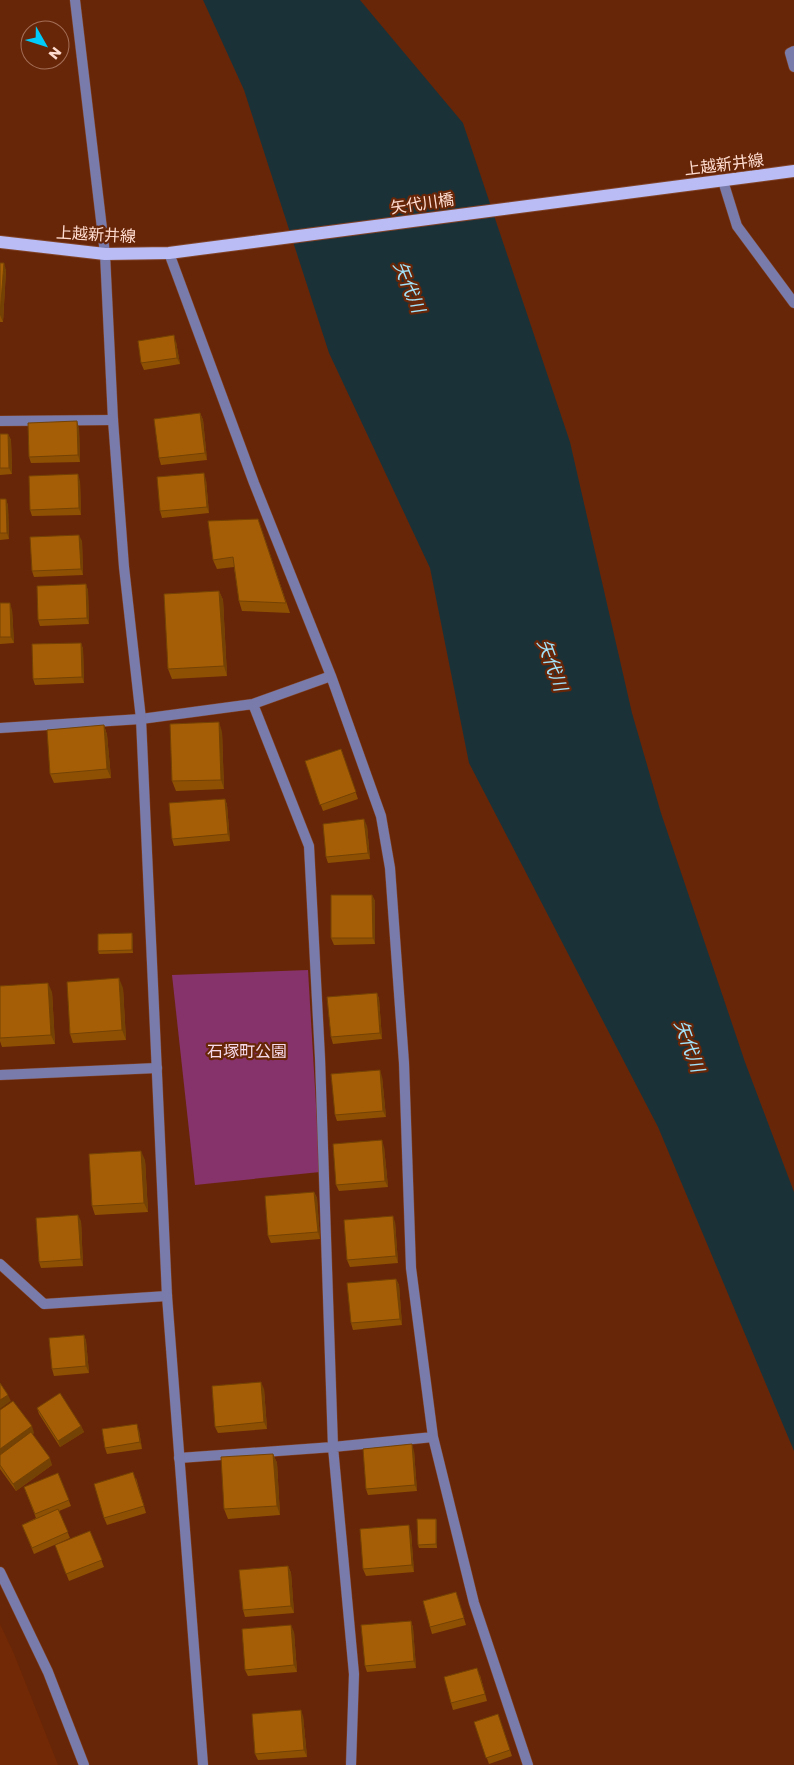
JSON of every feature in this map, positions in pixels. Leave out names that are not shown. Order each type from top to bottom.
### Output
[{"type":"main road","name":"上越新井線","points":[[658,188],[794,171]]},
{"type":"main road","name":"矢代川橋","points":[[191,250],[658,188]]},
{"type":"main road","name":"上越新井線","points":[[0,242],[105,254],[191,250]]},
{"type":"street","points":[[75,0],[105,254],[113,420],[124,567],[140,718],[167,1296],[203,1765]]},
{"type":"street","points":[[794,51],[790,53],[794,67]]},
{"type":"street","points":[[724,181],[737,226],[794,303]]},
{"type":"street","points":[[169,252],[254,484],[332,676],[381,816],[390,868],[404,1063],[411,1268],[433,1437],[474,1602],[528,1765]]},
{"type":"street","points":[[0,421],[113,420]]},
{"type":"street","points":[[0,728],[140,718],[253,704],[332,676]]},
{"type":"street","points":[[253,704],[309,846],[320,1058],[333,1447],[354,1674],[350,1765]]},
{"type":"street","points":[[0,1075],[157,1068]]},
{"type":"street","points":[[0,1264],[44,1304],[167,1296]]},
{"type":"street","points":[[179,1458],[333,1447],[433,1437]]},
{"type":"street","points":[[0,1572],[48,1672],[84,1765]]},
{"type":"shaded area","points":[[0,1624],[14,1654],[58,1765],[0,1765]]},
{"type":"green space","name":"石塚町公園","points":[[308,970],[320,1172],[195,1185],[172,975]]},
{"type":"water","name":"矢代川","points":[[203,0],[360,0],[463,123],[570,442],[632,713],[661,813],[745,1062],[794,1192],[794,1451],[658,1127],[469,763],[430,568],[329,353],[244,90]]},
{"type":"building","points":[[0,263],[4,263],[0,315]]},
{"type":"building","points":[[174,335],[177,358],[141,363],[138,341]]},
{"type":"building","points":[[200,413],[205,453],[159,458],[154,419]]},
{"type":"building","points":[[77,421],[78,455],[29,457],[28,423]]},
{"type":"building","points":[[0,434],[8,434],[9,468],[0,468]]},
{"type":"building","points":[[204,473],[207,507],[160,511],[157,477]]},
{"type":"building","points":[[78,474],[79,508],[30,510],[29,476]]},
{"type":"building","points":[[0,499],[6,499],[7,533],[0,533]]},
{"type":"building","points":[[258,519],[286,603],[239,601],[233,557],[213,560],[208,521]]},
{"type":"building","points":[[79,535],[81,569],[32,571],[30,537]]},
{"type":"building","points":[[86,584],[87,618],[38,620],[37,586]]},
{"type":"building","points":[[219,591],[224,666],[168,669],[164,594]]},
{"type":"building","points":[[0,603],[10,603],[11,637],[0,637]]},
{"type":"building","points":[[81,643],[82,677],[33,679],[32,644]]},
{"type":"building","points":[[219,722],[221,780],[172,781],[170,724]]},
{"type":"building","points":[[104,725],[107,769],[50,774],[47,730]]},
{"type":"building","points":[[341,749],[356,792],[320,805],[305,761]]},
{"type":"building","points":[[225,799],[228,834],[172,839],[169,803]]},
{"type":"building","points":[[364,819],[368,853],[326,857],[323,824]]},
{"type":"building","points":[[331,895],[372,895],[373,938],[331,938]]},
{"type":"building","points":[[132,933],[132,950],[98,951],[98,934]]},
{"type":"building","points":[[119,978],[122,1030],[70,1034],[67,982]]},
{"type":"building","points":[[48,983],[51,1035],[0,1038],[0,986]]},
{"type":"building","points":[[377,993],[380,1033],[331,1037],[327,997]]},
{"type":"building","points":[[380,1070],[383,1111],[335,1115],[331,1074]]},
{"type":"building","points":[[382,1140],[385,1181],[336,1185],[333,1144]]},
{"type":"building","points":[[141,1151],[144,1203],[92,1206],[89,1154]]},
{"type":"building","points":[[314,1192],[318,1232],[268,1236],[265,1196]]},
{"type":"building","points":[[78,1215],[81,1259],[39,1262],[36,1218]]},
{"type":"building","points":[[393,1216],[396,1256],[347,1260],[344,1220]]},
{"type":"building","points":[[396,1279],[400,1319],[351,1323],[347,1283]]},
{"type":"building","points":[[84,1335],[86,1366],[52,1369],[49,1338]]},
{"type":"building","points":[[261,1382],[264,1422],[215,1427],[212,1386]]},
{"type":"building","points":[[0,1383],[8,1395],[0,1400]]},
{"type":"building","points":[[60,1393],[81,1426],[58,1441],[37,1408]]},
{"type":"building","points":[[13,1401],[32,1426],[0,1449],[0,1410]]},
{"type":"building","points":[[137,1424],[140,1442],[105,1448],[102,1429]]},
{"type":"building","points":[[31,1432],[50,1458],[13,1484],[0,1465],[0,1455]]},
{"type":"building","points":[[412,1444],[415,1485],[366,1489],[363,1449]]},
{"type":"building","points":[[273,1454],[277,1506],[224,1509],[221,1457]]},
{"type":"building","points":[[133,1472],[144,1506],[104,1518],[94,1484]]},
{"type":"building","points":[[58,1473],[69,1500],[35,1514],[24,1487]]},
{"type":"building","points":[[58,1509],[68,1532],[32,1548],[22,1525]]},
{"type":"building","points":[[417,1519],[436,1519],[436,1544],[418,1545]]},
{"type":"building","points":[[409,1525],[412,1565],[363,1569],[360,1529]]},
{"type":"building","points":[[90,1531],[102,1560],[66,1574],[55,1545]]},
{"type":"building","points":[[288,1566],[291,1606],[243,1610],[239,1570]]},
{"type":"building","points":[[456,1592],[464,1618],[430,1627],[423,1601]]},
{"type":"building","points":[[411,1621],[414,1661],[365,1666],[361,1625]]},
{"type":"building","points":[[291,1625],[294,1665],[245,1670],[242,1629]]},
{"type":"building","points":[[477,1668],[485,1694],[451,1703],[444,1677]]},
{"type":"building","points":[[301,1710],[304,1750],[255,1754],[252,1714]]},
{"type":"building","points":[[498,1714],[510,1750],[486,1758],[474,1722]]}]
